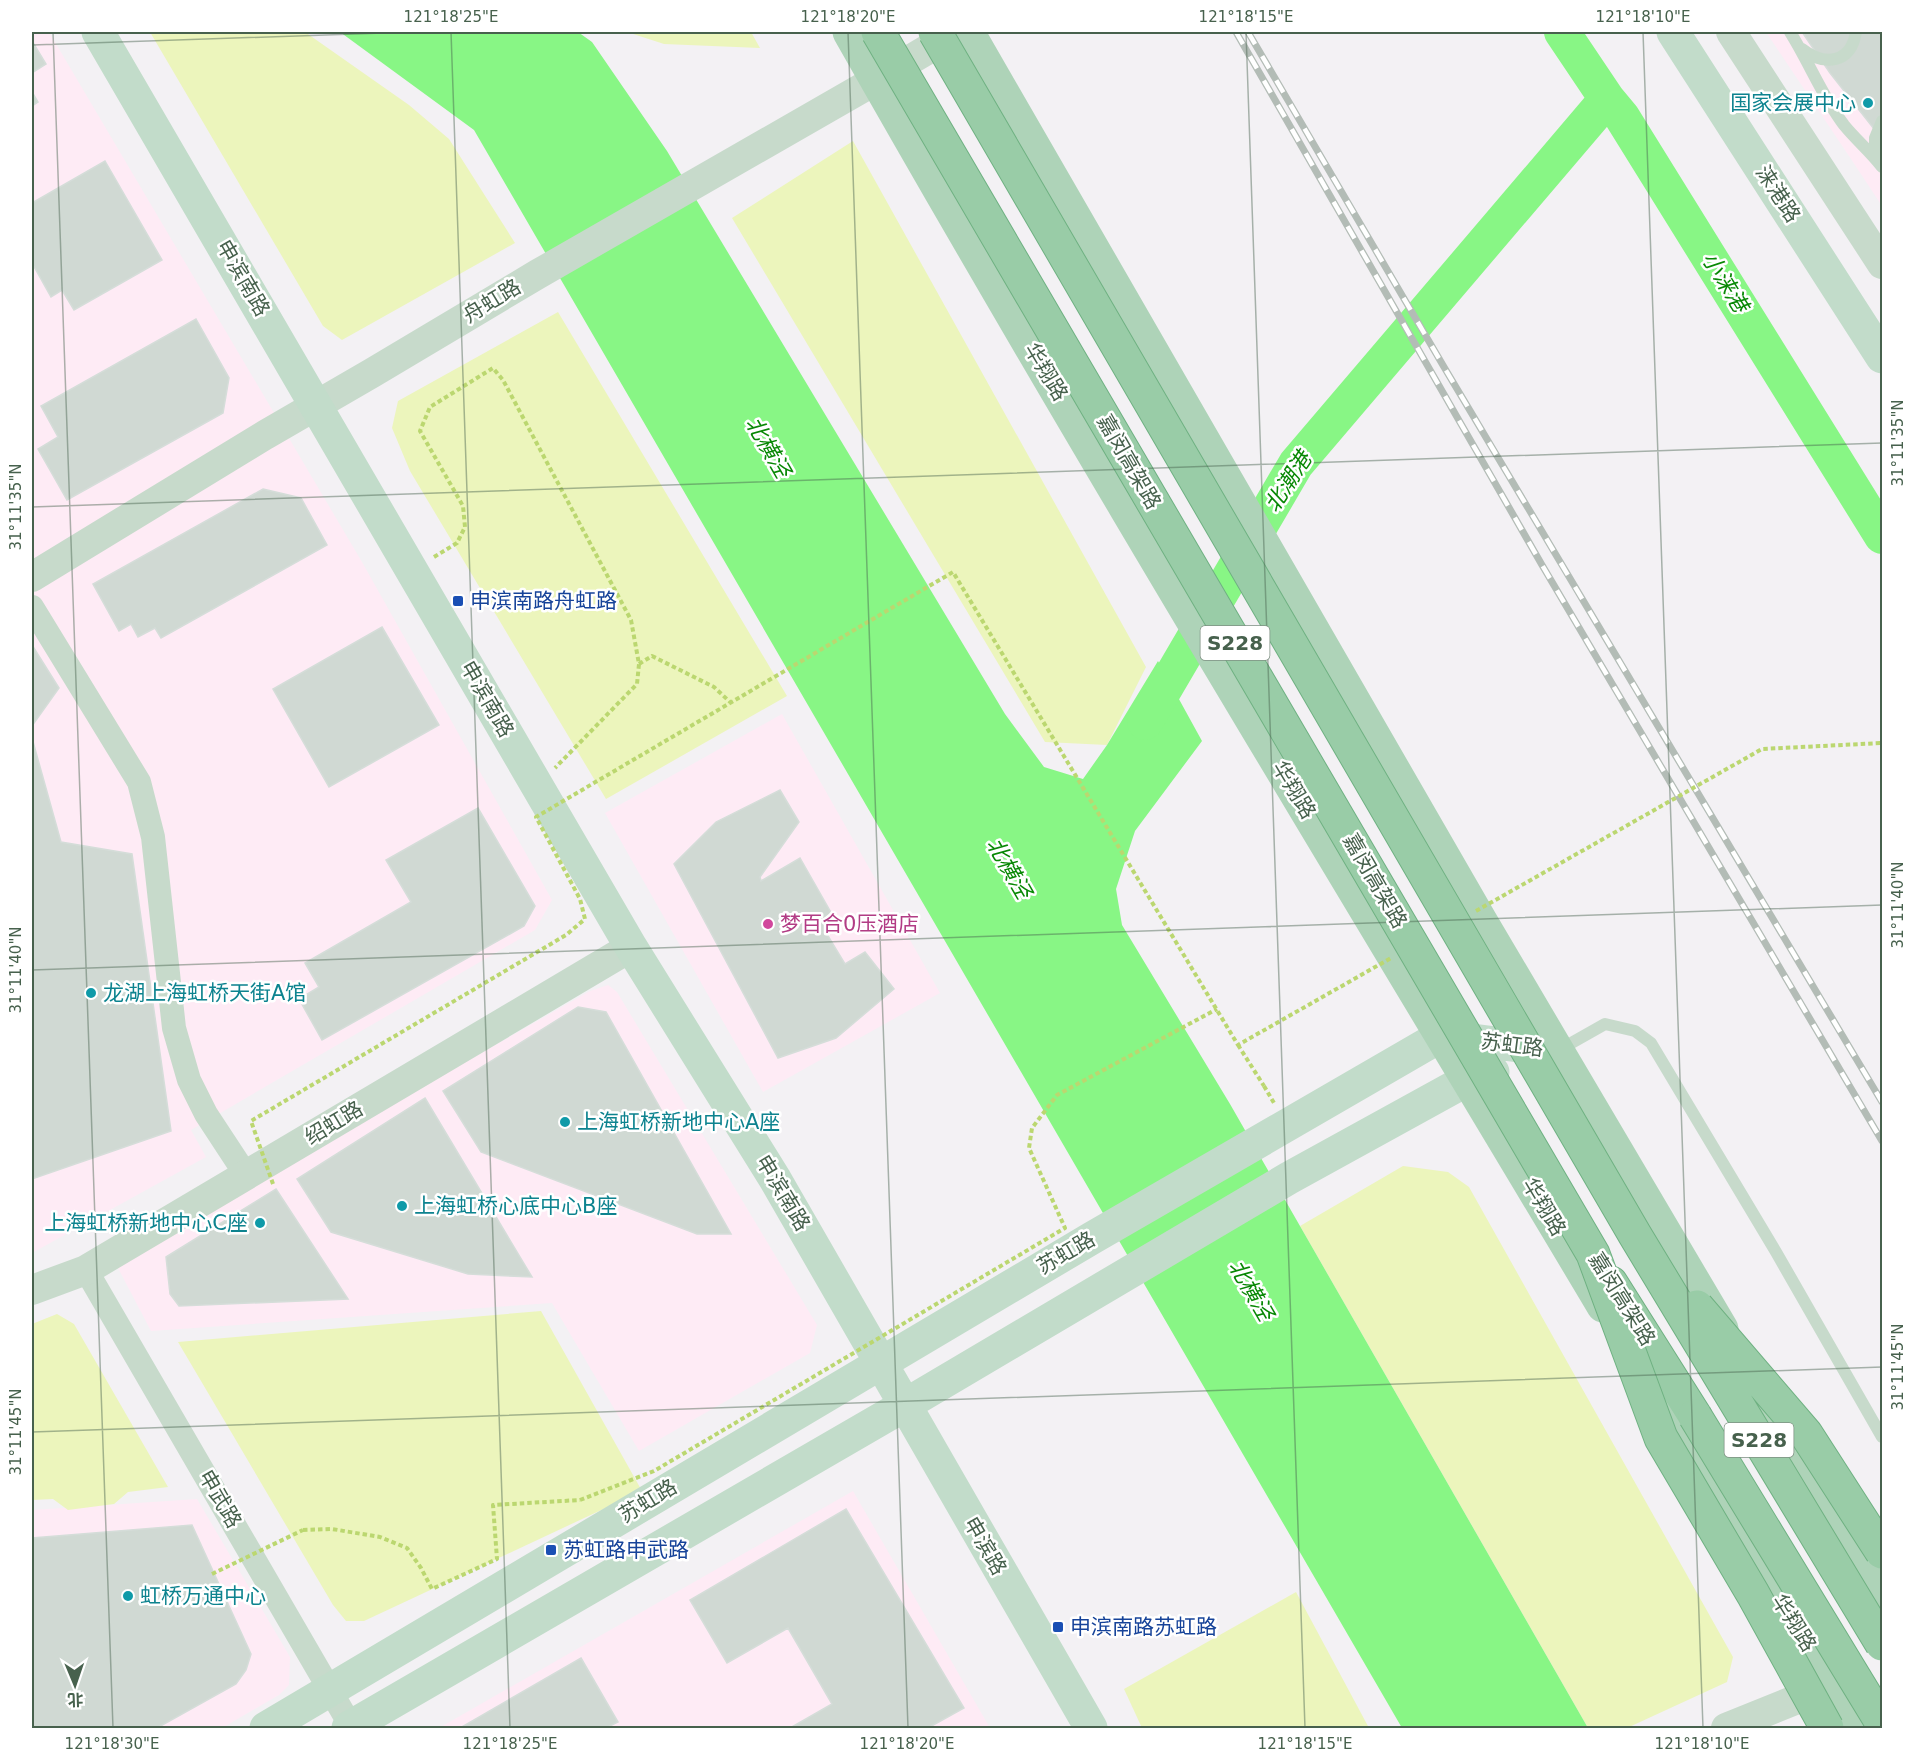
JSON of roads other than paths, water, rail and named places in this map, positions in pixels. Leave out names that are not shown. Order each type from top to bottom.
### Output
[{"type":"highway","name":"嘉闵高架路","points":[[878,32],[1593,1254],[1695,1416],[1882,1723]]},
{"type":"highway","name":"嘉闵高架路","points":[[934,32],[1635,1235],[1882,1644]]},
{"type":"highway","points":[[1635,1235],[1806,1434],[1882,1552]]},
{"type":"highway","points":[[1593,1254],[1661,1438],[1753,1594],[1827,1728]]},
{"type":"main road","name":"申滨南路","points":[[98,32],[631,946],[776,1179],[881,1363]]},
{"type":"main road","name":"华翔路","points":[[849,32],[976,254],[1239,699],[1859,1728]]},
{"type":"main road","points":[[968,32],[1558,1051],[1882,1605]]},
{"type":"main road","name":"涞港路","points":[[1673,32],[1882,357]]},
{"type":"main road","name":"苏虹路","points":[[266,1728],[1092,1238],[1441,1036],[1558,1051]]},
{"type":"main road","name":"苏虹路","points":[[351,1728],[1289,1178],[1467,1080],[1558,1051]]},
{"type":"main road","name":"申滨路","points":[[881,1363],[1091,1728]]},
{"type":"street","name":"舟虹路","points":[[32,577],[538,274],[957,32]]},
{"type":"street","points":[[1731,32],[1882,264]]},
{"type":"street","points":[[32,608],[139,782],[153,837],[174,1028],[189,1080],[207,1113],[260,1179]]},
{"type":"street","name":"绍虹路","points":[[32,1290],[86,1270],[260,1179],[631,946]]},
{"type":"street","name":"申武路","points":[[86,1270],[351,1728]]},
{"type":"street","points":[[1726,1728],[1832,1685]]},
{"type":"lane","points":[[1790,32],[1801,48],[1809,68],[1845,125],[1879,159]]},
{"type":"lane","points":[[1801,48],[1811,56],[1833,60],[1846,54],[1854,42],[1856,32]]},
{"type":"lane","points":[[1882,121],[1875,138],[1882,167]]},
{"type":"lane","points":[[1558,1051],[1605,1024],[1635,1031],[1651,1043],[1776,1252],[1882,1437]]},
{"type":"water","name":"北横泾","points":[[340,32],[578,32],[592,42],[667,151],[1005,714],[1044,767],[1083,779],[1107,745],[1158,661],[1202,741],[1135,831],[1116,889],[1122,925],[1230,1104],[1588,1728],[1402,1728],[474,130]]},
{"type":"waterway","name":"小涞港","points":[[1562,32],[1607,99],[1622,117],[1882,536]]},
{"type":"waterway","name":"北潮港","points":[[1145,722],[1296,464],[1607,99]]},
{"type":"railway","points":[[1236,32],[1542,565],[1882,1141]]},
{"type":"railway","points":[[1248,32],[1444,367],[1882,1102]]},
{"type":"place","name":"国家会展中心","points":[[1868,103]]},
{"type":"place","name":"申滨南路舟虹路","points":[[458,601]]},
{"type":"place","name":"梦百合0压酒店","points":[[768,924]]},
{"type":"place","name":"龙湖上海虹桥天街A馆","points":[[91,993]]},
{"type":"place","name":"上海虹桥新地中心A座","points":[[565,1122]]},
{"type":"place","name":"上海虹桥心底中心B座","points":[[402,1206]]},
{"type":"place","name":"上海虹桥新地中心C座","points":[[260,1223]]},
{"type":"place","name":"苏虹路申武路","points":[[551,1550]]},
{"type":"place","name":"虹桥万通中心","points":[[128,1596]]},
{"type":"place","name":"申滨南路苏虹路","points":[[1058,1627]]}]
